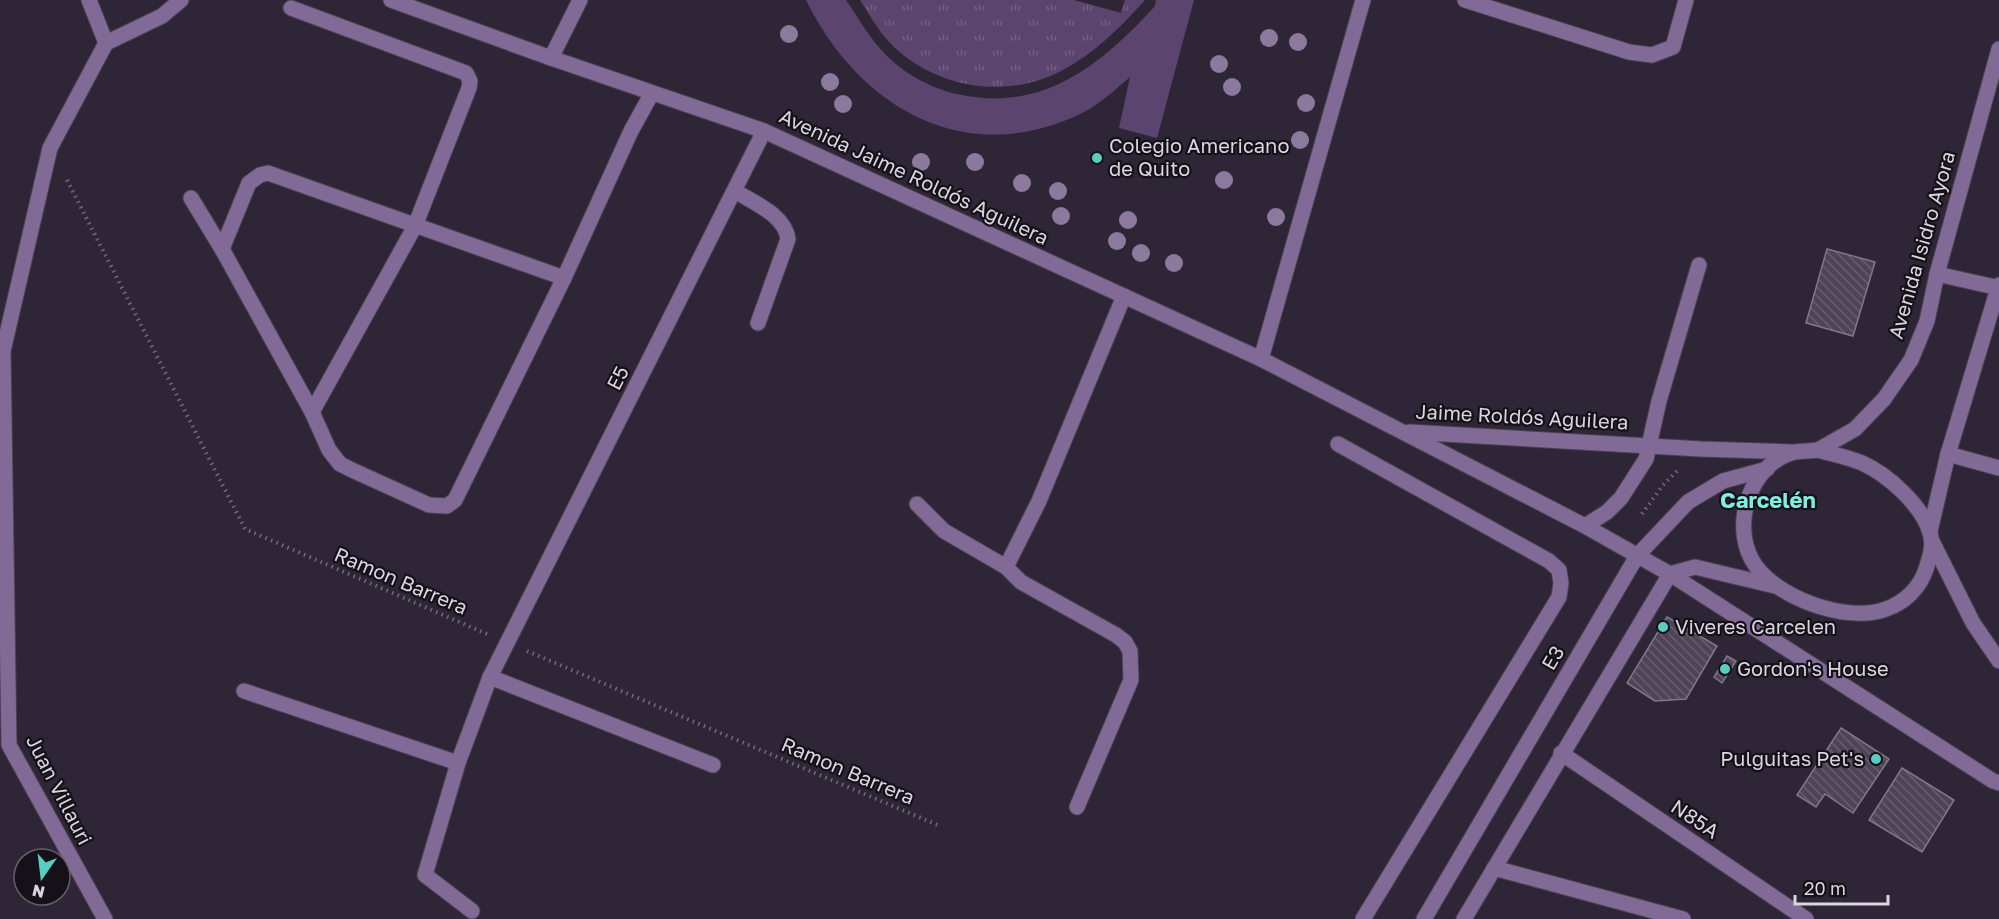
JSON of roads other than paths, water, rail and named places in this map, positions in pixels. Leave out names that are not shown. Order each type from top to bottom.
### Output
[{"type":"street","points":[[88,0],[106,43],[162,16],[181,0]]},
{"type":"street","points":[[551,58],[579,0]]},
{"type":"street","points":[[1261,359],[1363,0]]},
{"type":"street","points":[[1465,0],[1629,52],[1652,55],[1673,47],[1686,0]]},
{"type":"street","name":"Avenida Jaime Roldós Aguilera","points":[[398,1],[551,58],[764,131],[1261,359],[1403,432]]},
{"type":"street","points":[[291,8],[466,73],[470,81],[415,226],[312,412]]},
{"type":"street","name":"Juan Villauri","points":[[105,919],[9,745],[3,351],[50,148],[106,43]]},
{"type":"street","name":"Avenida Isidro Ayora","points":[[1818,450],[1855,429],[1884,399],[1911,360],[1927,321],[1937,274],[1999,48]]},
{"type":"street","points":[[191,198],[222,249],[312,412],[329,450],[340,464],[429,506],[447,506],[455,500],[564,278],[631,131],[652,93]]},
{"type":"street","name":"E5","points":[[472,911],[425,875],[458,763],[490,677],[509,644],[764,131]]},
{"type":"street","points":[[222,249],[249,183],[260,175],[268,173],[564,278]]},
{"type":"street","points":[[735,191],[781,222],[787,231],[788,240],[758,323]]},
{"type":"street","points":[[1585,526],[1607,512],[1621,498],[1646,459],[1651,445],[1659,401],[1699,265]]},
{"type":"street","points":[[1937,274],[1999,287],[1948,454],[1931,536],[1930,556],[1923,577],[1908,598],[1886,610],[1865,614],[1836,611],[1808,603],[1780,588],[1752,561],[1747,546],[1744,527],[1749,495],[1756,481],[1780,459],[1795,452],[1818,450],[1863,464],[1890,481],[1917,508],[1931,536],[1973,623],[1999,661]]},
{"type":"street","points":[[1006,567],[1039,501],[1124,296]]},
{"type":"street","name":"Jaime Roldós Aguilera","points":[[1403,432],[1795,452]]},
{"type":"street","name":"Jaime Roldós Aguilera","points":[[1403,432],[1585,526],[1636,556]]},
{"type":"street","points":[[1338,444],[1549,561],[1559,570],[1561,584],[1559,597],[1363,919]]},
{"type":"street","points":[[1948,454],[1999,468]]},
{"type":"street","name":"E3","points":[[1424,919],[1636,556],[1688,502],[1723,481],[1767,469]]},
{"type":"street","points":[[918,504],[944,531],[1006,567],[1021,582],[1116,635],[1125,642],[1130,651],[1131,680],[1077,807]]},
{"type":"street","points":[[1636,556],[1670,574],[1999,783]]},
{"type":"street","points":[[1464,919],[1561,753],[1670,574],[1695,567],[1780,588]]},
{"type":"street","points":[[490,677],[713,765]]},
{"type":"street","points":[[244,690],[458,763]]},
{"type":"street","name":"N85A","points":[[1561,753],[1806,919]]},
{"type":"street","points":[[1494,868],[1683,919]]},
{"type":"place","name":"Colegio Americano de Quito","points":[[1097,158]]},
{"type":"place","name":"Viveres Carcelen","points":[[1663,627]]},
{"type":"place","name":"Gordon's House","points":[[1725,669]]},
{"type":"place","name":"Pulguitas Pet's","points":[[1876,759]]},
{"type":"district","name":"Carcelén","points":[[1768,500]]}]
